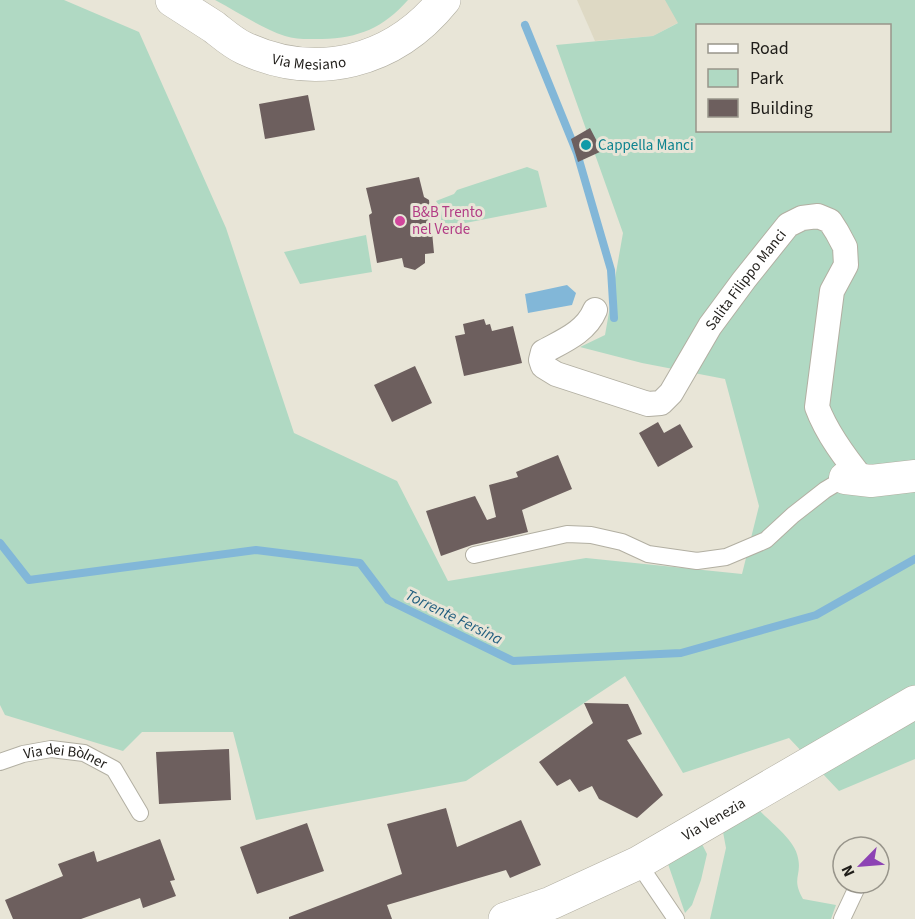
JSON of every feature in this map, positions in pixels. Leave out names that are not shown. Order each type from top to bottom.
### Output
[{"type":"main road","name":"Via Mesiano","points":[[172,0],[242,47],[275,60],[329,65],[363,58],[384,50],[415,30],[444,0]]},
{"type":"main road","name":"Via Venezia","points":[[505,919],[551,903],[638,863],[915,702]]},
{"type":"street","name":"Salita Filippo Manci","points":[[595,310],[591,320],[581,330],[543,352],[541,360],[543,366],[556,374],[648,404],[661,403],[671,393],[710,326],[788,225],[802,218],[818,216],[830,221],[844,247],[846,265],[832,291],[817,408],[854,479]]},
{"type":"street","points":[[854,479],[915,476]]},
{"type":"lane","points":[[474,555],[567,534],[591,535],[622,542],[648,554],[667,557],[697,561],[726,557],[766,540],[825,490],[854,479]]},
{"type":"lane","name":"Via dei Bòlner","points":[[0,762],[22,754],[51,749],[84,753],[114,769],[140,813]]},
{"type":"lane","points":[[638,863],[676,919]]},
{"type":"lane","points":[[842,919],[853,895]]},
{"type":"shaded area","points":[[577,0],[721,0],[653,36],[595,41]]},
{"type":"green space","points":[[0,0],[64,0],[139,32],[226,228],[294,433],[397,481],[448,581],[586,558],[742,574],[759,506],[725,379],[642,363],[580,347],[605,335],[623,233],[556,45],[653,36],[678,23],[665,0],[915,0],[915,759],[839,791],[789,738],[683,773],[625,676],[466,781],[256,820],[233,732],[142,732],[123,751],[5,715],[0,705]]},
{"type":"green space","points":[[215,0],[408,0],[389,18],[359,34],[335,38],[299,39],[276,33]]},
{"type":"green space","points":[[527,167],[538,171],[547,207],[440,228],[442,210],[436,201],[454,194],[457,190]]},
{"type":"green space","points":[[366,235],[372,272],[300,284],[284,252]]},
{"type":"green space","points":[[760,811],[788,839],[796,851],[799,864],[797,882],[803,899],[836,905],[831,919],[710,919],[726,848],[723,832]]},
{"type":"green space","points":[[702,844],[707,854],[701,880],[692,905],[685,913],[668,864]]},
{"type":"water","points":[[567,285],[576,293],[572,305],[528,313],[525,294]]},
{"type":"building","points":[[308,95],[315,130],[265,139],[259,104]]},
{"type":"building","name":"Cappella Manci","points":[[590,128],[602,151],[578,162],[571,139]]},
{"type":"building","name":"B&B Trento nel Verde","points":[[419,177],[424,197],[429,200],[434,253],[425,254],[425,263],[415,270],[404,267],[402,258],[377,263],[369,215],[372,213],[366,188]]},
{"type":"building","points":[[484,319],[486,325],[490,324],[492,331],[513,326],[522,363],[464,376],[455,336],[465,334],[463,324]]},
{"type":"building","points":[[415,366],[432,403],[392,422],[374,385]]},
{"type":"building","points":[[658,422],[664,433],[680,424],[693,447],[658,467],[639,433]]},
{"type":"building","points":[[558,455],[572,489],[522,510],[528,532],[472,545],[441,556],[426,511],[475,496],[487,520],[496,517],[489,485],[518,477],[516,472]]},
{"type":"building","points":[[584,703],[628,704],[642,734],[627,740],[663,795],[637,818],[599,799],[592,786],[579,792],[570,779],[557,786],[539,762],[593,723]]},
{"type":"building","points":[[229,749],[231,800],[159,804],[156,752]]},
{"type":"building","points":[[446,808],[457,847],[521,820],[541,865],[510,878],[506,870],[387,905],[392,919],[289,919],[289,917],[402,874],[387,824]]},
{"type":"building","points":[[307,823],[324,871],[257,894],[240,847]]},
{"type":"building","points":[[160,839],[175,880],[170,881],[176,896],[143,908],[140,898],[81,919],[13,919],[5,900],[63,876],[58,864],[94,851],[97,862]]},
{"type":"waterway","points":[[525,25],[577,153],[611,270],[614,318]]},
{"type":"waterway","name":"Torrente Fersina","points":[[0,543],[29,580],[256,550],[360,563],[388,600],[513,661],[681,653],[816,615],[915,559]]},
{"type":"place","name":"Cappella Manci","points":[[586,145]]},
{"type":"place","name":"B&B Trento nel Verde","points":[[400,221]]}]
